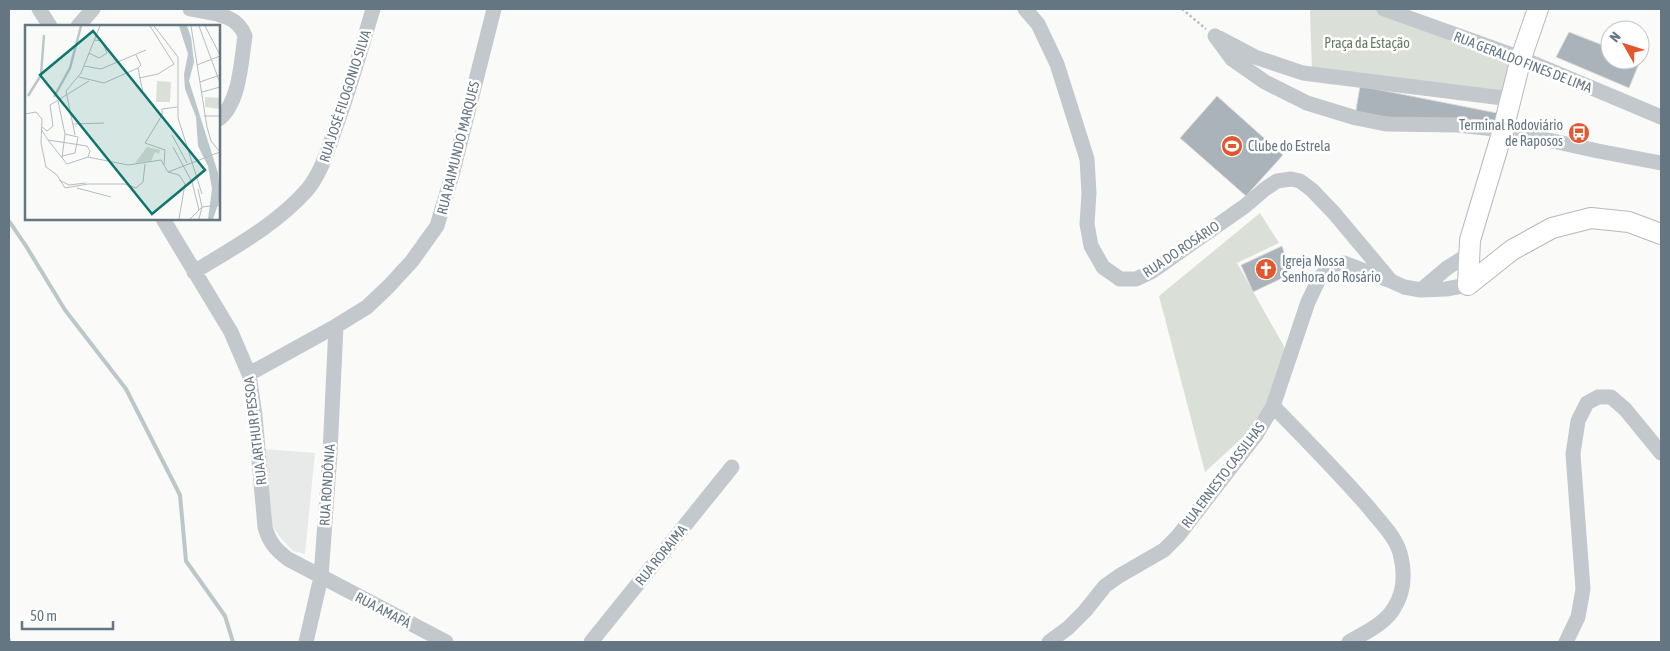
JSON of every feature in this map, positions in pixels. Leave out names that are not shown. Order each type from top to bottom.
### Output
[{"type":"main road","points":[[1468,285],[1470,240],[1512,99],[1520,58],[1538,9]]},
{"type":"main road","points":[[1468,285],[1512,250],[1552,228],[1591,218],[1629,222],[1661,234]]},
{"type":"street","points":[[40,9],[49,25]]},
{"type":"street","points":[[79,25],[93,9]]},
{"type":"street","points":[[190,9],[226,17],[235,21],[242,27],[245,36],[233,102],[220,118]]},
{"type":"street","name":"RUA JOSÉ FILOGONIO SILVA","points":[[194,272],[252,236],[287,210],[308,189],[322,168],[348,93],[373,9]]},
{"type":"street","name":"RUA RAIMUNDO MARQUES","points":[[249,374],[336,326],[366,307],[412,261],[437,226],[452,175],[494,9]]},
{"type":"street","name":"RUA DO ROSÁRIO","points":[[1025,9],[1038,24],[1058,64],[1087,159],[1089,193],[1087,224],[1091,246],[1103,267],[1120,279],[1136,279],[1151,272],[1245,206],[1277,181],[1291,179],[1300,181],[1312,190],[1392,280]]},
{"type":"street","name":"RUA GERALDO FINES DE LIMA","points":[[1384,9],[1520,58],[1661,117]]},
{"type":"street","points":[[1215,36],[1255,56],[1303,73],[1512,99]]},
{"type":"street","points":[[1215,36],[1232,59],[1265,82],[1307,103],[1356,118],[1386,124],[1458,125],[1503,130],[1661,163]]},
{"type":"street","points":[[1643,159],[1661,158]]},
{"type":"street","name":"RUA ARTHUR PESSOA","points":[[164,220],[231,332],[249,374],[255,416],[265,527],[268,539],[276,550],[288,559],[321,577]]},
{"type":"street","points":[[1421,290],[1447,268],[1469,254]]},
{"type":"street","name":"RUA ERNESTO CASSILHAS","points":[[1049,642],[1068,628],[1085,611],[1105,586],[1164,550],[1178,536],[1256,435],[1273,406],[1308,302],[1319,279],[1331,265],[1344,263],[1392,280],[1404,287],[1421,290],[1446,289],[1468,285]]},
{"type":"street","name":"RUA RONDÔNIA","points":[[306,642],[321,577],[330,453],[336,326]]},
{"type":"street","points":[[1566,642],[1578,616],[1583,589],[1573,454],[1578,421],[1587,403],[1598,397],[1611,397],[1625,409],[1661,453]]},
{"type":"street","points":[[1273,406],[1346,480],[1390,533],[1400,552],[1404,573],[1402,594],[1394,610],[1374,628],[1349,642]]},
{"type":"street","name":"RUA RORAIMA","points":[[591,642],[732,467]]},
{"type":"street","name":"RUA AMAPÁ","points":[[321,577],[446,642]]},
{"type":"path","points":[[1182,9],[1215,36]]},
{"type":"shaded area","points":[[264,449],[315,453],[305,554],[293,551],[270,522]]},
{"type":"green space","name":"Praça da Estação","points":[[1311,9],[1373,9],[1511,57],[1503,98],[1312,70]]},
{"type":"green space","points":[[1260,213],[1279,243],[1237,263],[1286,350],[1265,417],[1205,472],[1159,296]]},
{"type":"building","points":[[1569,32],[1600,44],[1600,70],[1636,70],[1629,88],[1556,57]]},
{"type":"building","points":[[1360,86],[1502,114],[1502,122],[1355,116]]},
{"type":"building","name":"Clube do Estrela","points":[[1217,96],[1283,155],[1246,196],[1180,138]]},
{"type":"building","name":"Igreja Nossa Senhora do Rosário","points":[[1282,246],[1291,274],[1253,292],[1241,265]]},
{"type":"waterway","points":[[9,221],[65,310],[126,389],[180,495],[186,561],[225,616],[233,642]]},
{"type":"place","name":"Terminal Rodoviário de Raposos","points":[[1579,133]]},
{"type":"place","name":"Clube do Estrela","points":[[1232,146]]},
{"type":"place","name":"Igreja Nossa Senhora do Rosário","points":[[1266,269]]}]
